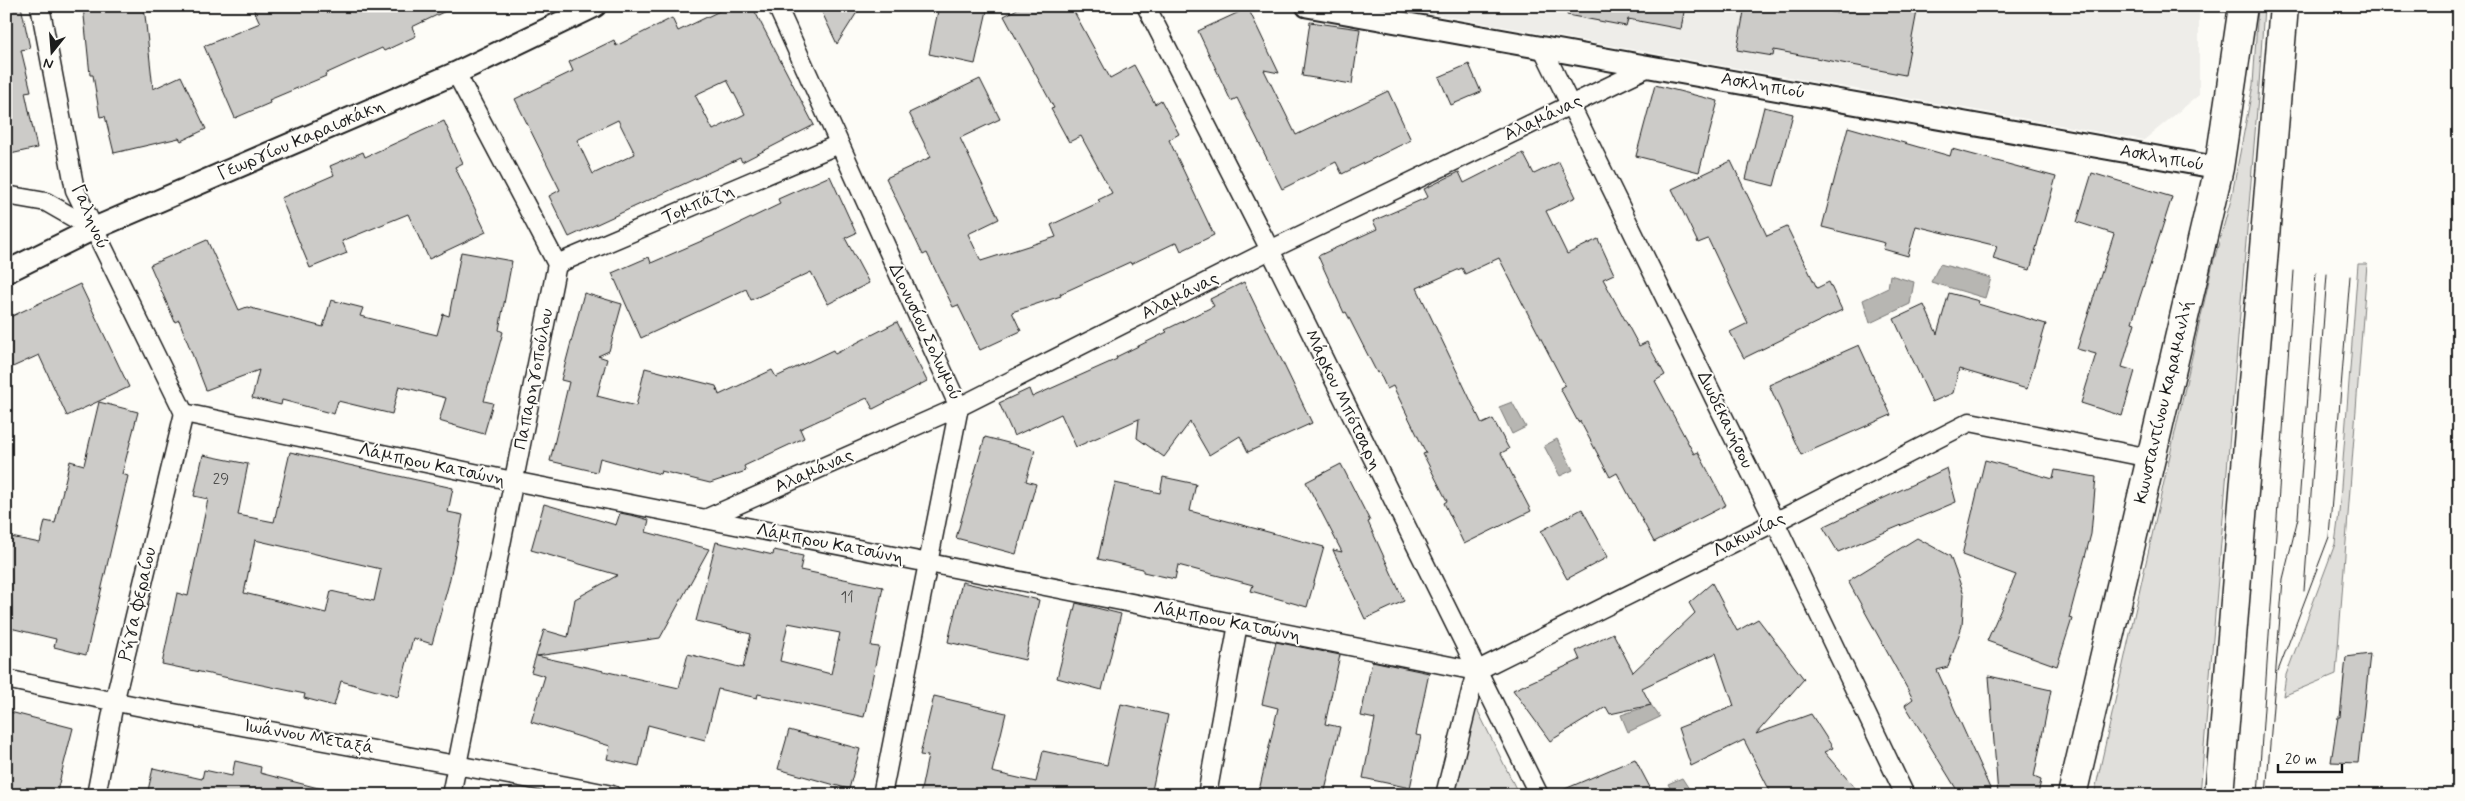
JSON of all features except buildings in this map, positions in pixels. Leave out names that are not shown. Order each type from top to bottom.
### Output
[{"type":"highway","name":"Κωνσταντίνου Καραμανλή","points":[[2072,795],[2219,168],[2243,6]]},
{"type":"highway","points":[[2220,795],[2284,6]]},
{"type":"street","name":"Γαληνού","points":[[40,6],[75,190],[184,413]]},
{"type":"street","name":"Γεωργίου Καραισκάκη","points":[[6,272],[93,229],[456,73],[595,6]]},
{"type":"street","name":"Διονυσίου Σολωμού","points":[[777,6],[959,407],[882,795]]},
{"type":"street","name":"Μάρκου Μπότσαρη","points":[[1146,6],[1270,250],[1539,795]]},
{"type":"street","name":"Ασκληπιού","points":[[1307,6],[2219,168]]},
{"type":"street","name":"Δωδεκανήσου","points":[[1542,47],[1775,522],[1905,795]]},
{"type":"street","name":"Αλαμάνας","points":[[705,519],[959,407],[1270,250],[1651,66]]},
{"type":"street","points":[[456,73],[557,264]]},
{"type":"street","name":"Τομπάζη","points":[[557,264],[838,144]]},
{"type":"street","points":[[6,195],[46,202],[93,229]]},
{"type":"street","name":"Παπαρηγοπούλου","points":[[450,795],[557,264]]},
{"type":"street","name":"Λάμπρου Κατσώνη","points":[[184,413],[928,564],[1476,670]]},
{"type":"street","name":"Ρήγα Φεραίου","points":[[96,795],[114,703],[184,413]]},
{"type":"street","name":"Λακωνίας","points":[[1476,670],[1775,522],[1970,422],[2150,458]]},
{"type":"street","points":[[1207,795],[1238,624]]},
{"type":"street","points":[[1445,795],[1476,670]]},
{"type":"street","name":"Ιωάννου Μεταξά","points":[[6,679],[114,703],[456,763],[612,795]]},
{"type":"shaded area","points":[[1387,6],[2199,6],[2199,95],[2144,140]]},
{"type":"shaded area","points":[[2258,6],[2264,6],[2259,85],[2200,795],[2094,795],[2212,267],[2231,200],[2253,85]]},
{"type":"shaded area","points":[[1940,264],[1991,278],[1985,298],[1931,282]]},
{"type":"shaded area","points":[[2358,264],[2367,264],[2336,674],[2283,696],[2286,675],[2335,544]]},
{"type":"shaded area","points":[[1890,275],[1914,282],[1910,304],[1870,323],[1863,300],[1888,288]]},
{"type":"shaded area","points":[[1512,402],[1526,427],[1512,434],[1499,407]]},
{"type":"shaded area","points":[[1557,439],[1573,470],[1560,476],[1544,446]]},
{"type":"shaded area","points":[[1474,703],[1519,795],[1453,795]]},
{"type":"shaded area","points":[[1651,705],[1660,717],[1628,732],[1621,715]]},
{"type":"shaded area","points":[[1682,778],[1693,795],[1674,795],[1668,784]]},
{"type":"tram line","points":[[2258,795],[2294,271]]},
{"type":"tram line","points":[[2266,795],[2283,579],[2298,518],[2316,273]]},
{"type":"tram line","points":[[2304,591],[2327,274]]},
{"type":"tram line","points":[[2278,671],[2329,537],[2350,276]]}]
